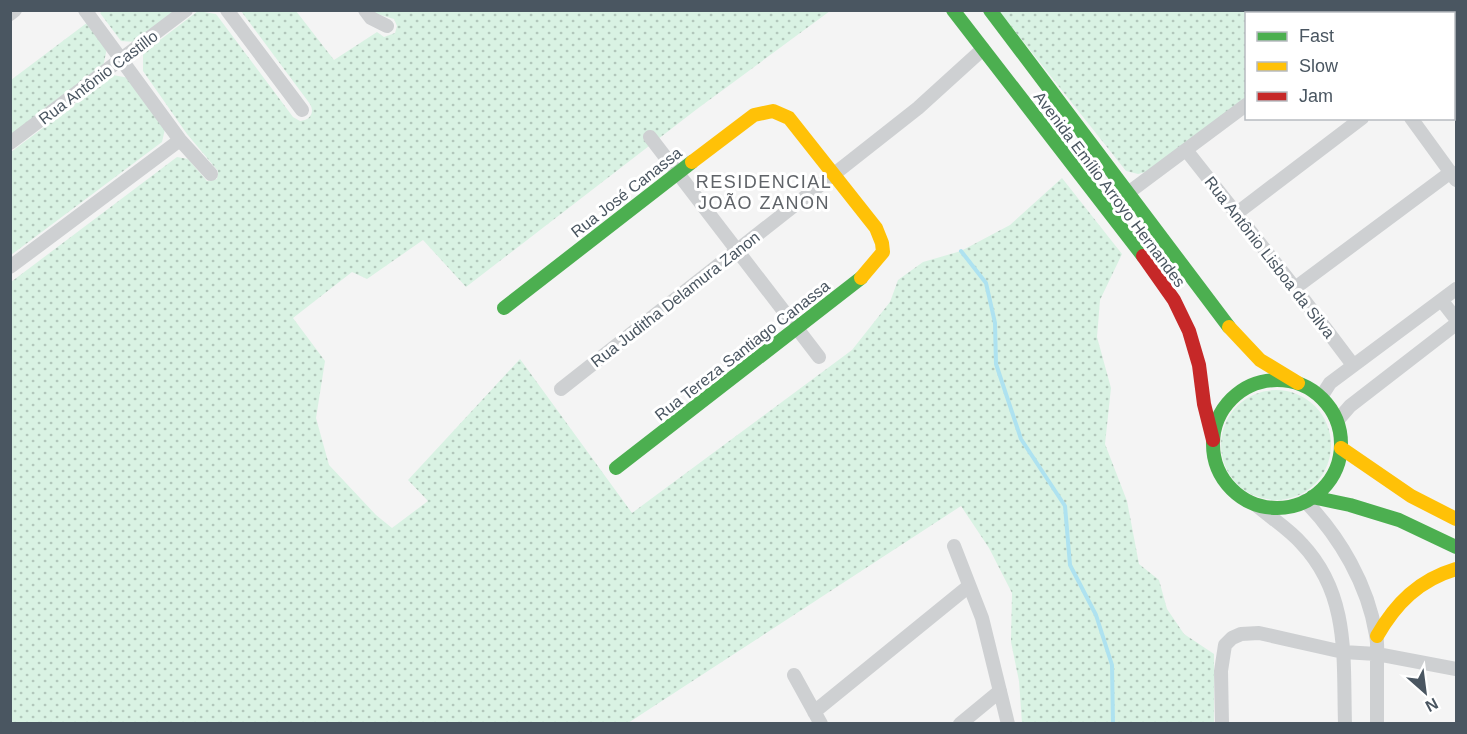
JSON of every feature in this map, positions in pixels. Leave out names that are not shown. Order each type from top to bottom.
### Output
[{"type":"main road","name":"Avenida Emílio Arroyo Hernandes","points":[[953,10],[1107,209],[1174,300],[1189,332],[1199,365],[1204,404],[1213,440]]},
{"type":"main road","name":"Avenida Emílio Arroyo Hernandes","points":[[990,10],[1247,348],[1260,360],[1298,383]]},
{"type":"main road","name":"Rua José Canassa","points":[[504,308],[748,118],[761,111],[772,110],[789,118],[834,175]]},
{"type":"main road","name":"Rua Tereza Santiago Canassa","points":[[616,468],[866,274],[883,252],[876,228],[834,175]]},
{"type":"main road","points":[[1107,209],[1128,193]]},
{"type":"main road","points":[[1281,380],[1298,383],[1322,397],[1331,408],[1337,421],[1341,448],[1338,462],[1324,488],[1309,499],[1289,507],[1273,508],[1256,505],[1241,497],[1229,486],[1219,473],[1214,457],[1213,440],[1216,424],[1223,409],[1234,396],[1248,386],[1264,381],[1281,380]]},
{"type":"main road","points":[[1341,448],[1384,481],[1440,513],[1456,519]]},
{"type":"main road","points":[[1309,499],[1350,505],[1399,520],[1456,547]]},
{"type":"main road","points":[[1377,636],[1386,618],[1407,595],[1433,578],[1456,569]]},
{"type":"street","points":[[10,14],[15,10]]},
{"type":"street","points":[[85,10],[180,140],[212,174]]},
{"type":"street","name":"Rua Antônio Castillo","points":[[10,143],[186,10]]},
{"type":"street","points":[[227,10],[302,110]]},
{"type":"street","points":[[365,10],[371,18],[387,27]]},
{"type":"street","name":"Rua Juditha Delamura Zanon","points":[[561,388],[918,108],[982,49]]},
{"type":"street","points":[[1128,193],[1245,106]]},
{"type":"street","points":[[1236,213],[1359,120]]},
{"type":"street","points":[[1295,288],[1454,176],[1412,120]]},
{"type":"street","points":[[650,137],[819,357]]},
{"type":"street","points":[[10,267],[180,140]]},
{"type":"street","name":"Rua Antônio Lisboa da Silva","points":[[1186,150],[1353,365]]},
{"type":"street","points":[[1322,397],[1330,383],[1456,289]]},
{"type":"street","points":[[1442,301],[1456,319]]},
{"type":"street","points":[[1337,421],[1350,406],[1456,324]]},
{"type":"street","points":[[1309,499],[1352,565],[1377,636],[1377,723]]},
{"type":"street","points":[[1256,505],[1301,543],[1324,572],[1339,611],[1343,652],[1345,723]]},
{"type":"street","points":[[954,546],[982,618],[1008,723]]},
{"type":"street","points":[[794,675],[817,718],[969,586]]},
{"type":"street","points":[[1222,723],[1221,671],[1225,645],[1232,638],[1251,632],[1343,652],[1377,654],[1456,669]]},
{"type":"street","points":[[960,723],[1000,691]]},
{"type":"green space","points":[[103,10],[177,11],[136,42],[121,41],[100,13]]},
{"type":"green space","points":[[198,11],[216,14],[293,117],[300,121],[311,116],[310,104],[241,11],[296,11],[334,60],[377,32],[384,37],[395,33],[397,26],[394,19],[372,11],[830,11],[697,109],[466,287],[423,240],[367,279],[352,272],[293,318],[325,361],[316,418],[329,465],[376,515],[392,528],[428,501],[408,480],[520,359],[632,513],[852,350],[890,302],[898,280],[923,262],[961,251],[1010,225],[1062,178],[1122,254],[1100,300],[1097,337],[1111,388],[1105,444],[1127,501],[1139,564],[1159,580],[1167,609],[1184,634],[1214,654],[1214,723],[1022,723],[1019,681],[1011,642],[1012,593],[989,548],[961,506],[628,723],[11,724],[11,282],[177,157],[188,159],[207,181],[217,179],[218,171],[187,134],[143,71],[143,53]]},
{"type":"green space","points":[[999,11],[1363,11],[1245,12],[1245,99],[1150,171],[1138,174],[1126,171]]},
{"type":"green space","points":[[88,22],[107,48],[103,67],[11,136],[11,80]]},
{"type":"green space","points":[[113,75],[129,78],[165,129],[162,142],[11,255],[11,152]]},
{"type":"green space","points":[[1276,390],[1297,394],[1315,406],[1327,424],[1331,445],[1327,466],[1315,484],[1297,496],[1276,500],[1255,496],[1237,484],[1225,466],[1221,445],[1225,424],[1237,406],[1255,394]]},
{"type":"waterway","points":[[961,251],[986,283],[995,323],[996,364],[1021,439],[1065,506],[1070,565],[1096,615],[1112,665],[1113,724]]},
{"type":"traffic: fast","points":[[953,10],[1143,256]]},
{"type":"traffic: fast","points":[[990,10],[1229,327]]},
{"type":"traffic: fast","points":[[504,308],[692,162]]},
{"type":"traffic: fast","points":[[616,468],[861,278]]},
{"type":"traffic: fast","points":[[1277,380],[1301,385],[1322,399],[1336,420],[1341,444],[1336,468],[1322,489],[1301,503],[1277,508],[1253,503],[1232,489],[1218,468],[1213,444],[1218,420],[1232,399],[1253,385],[1277,380]]},
{"type":"traffic: fast","points":[[1312,497],[1350,505],[1399,520],[1456,547]]},
{"type":"traffic: slow","points":[[692,162],[754,115],[773,111],[789,118],[876,228],[883,252],[861,278]]},
{"type":"traffic: slow","points":[[1229,327],[1260,360],[1298,383]]},
{"type":"traffic: slow","points":[[1341,448],[1411,496],[1456,519]]},
{"type":"traffic: slow","points":[[1377,636],[1392,613],[1410,594],[1431,579],[1456,569]]},
{"type":"traffic: jam","points":[[1143,256],[1174,300],[1189,331],[1199,365],[1204,404],[1213,440]]},
{"type":"district","name":"RESIDENCIAL JOÃO ZANON","points":[[764,192]]}]
